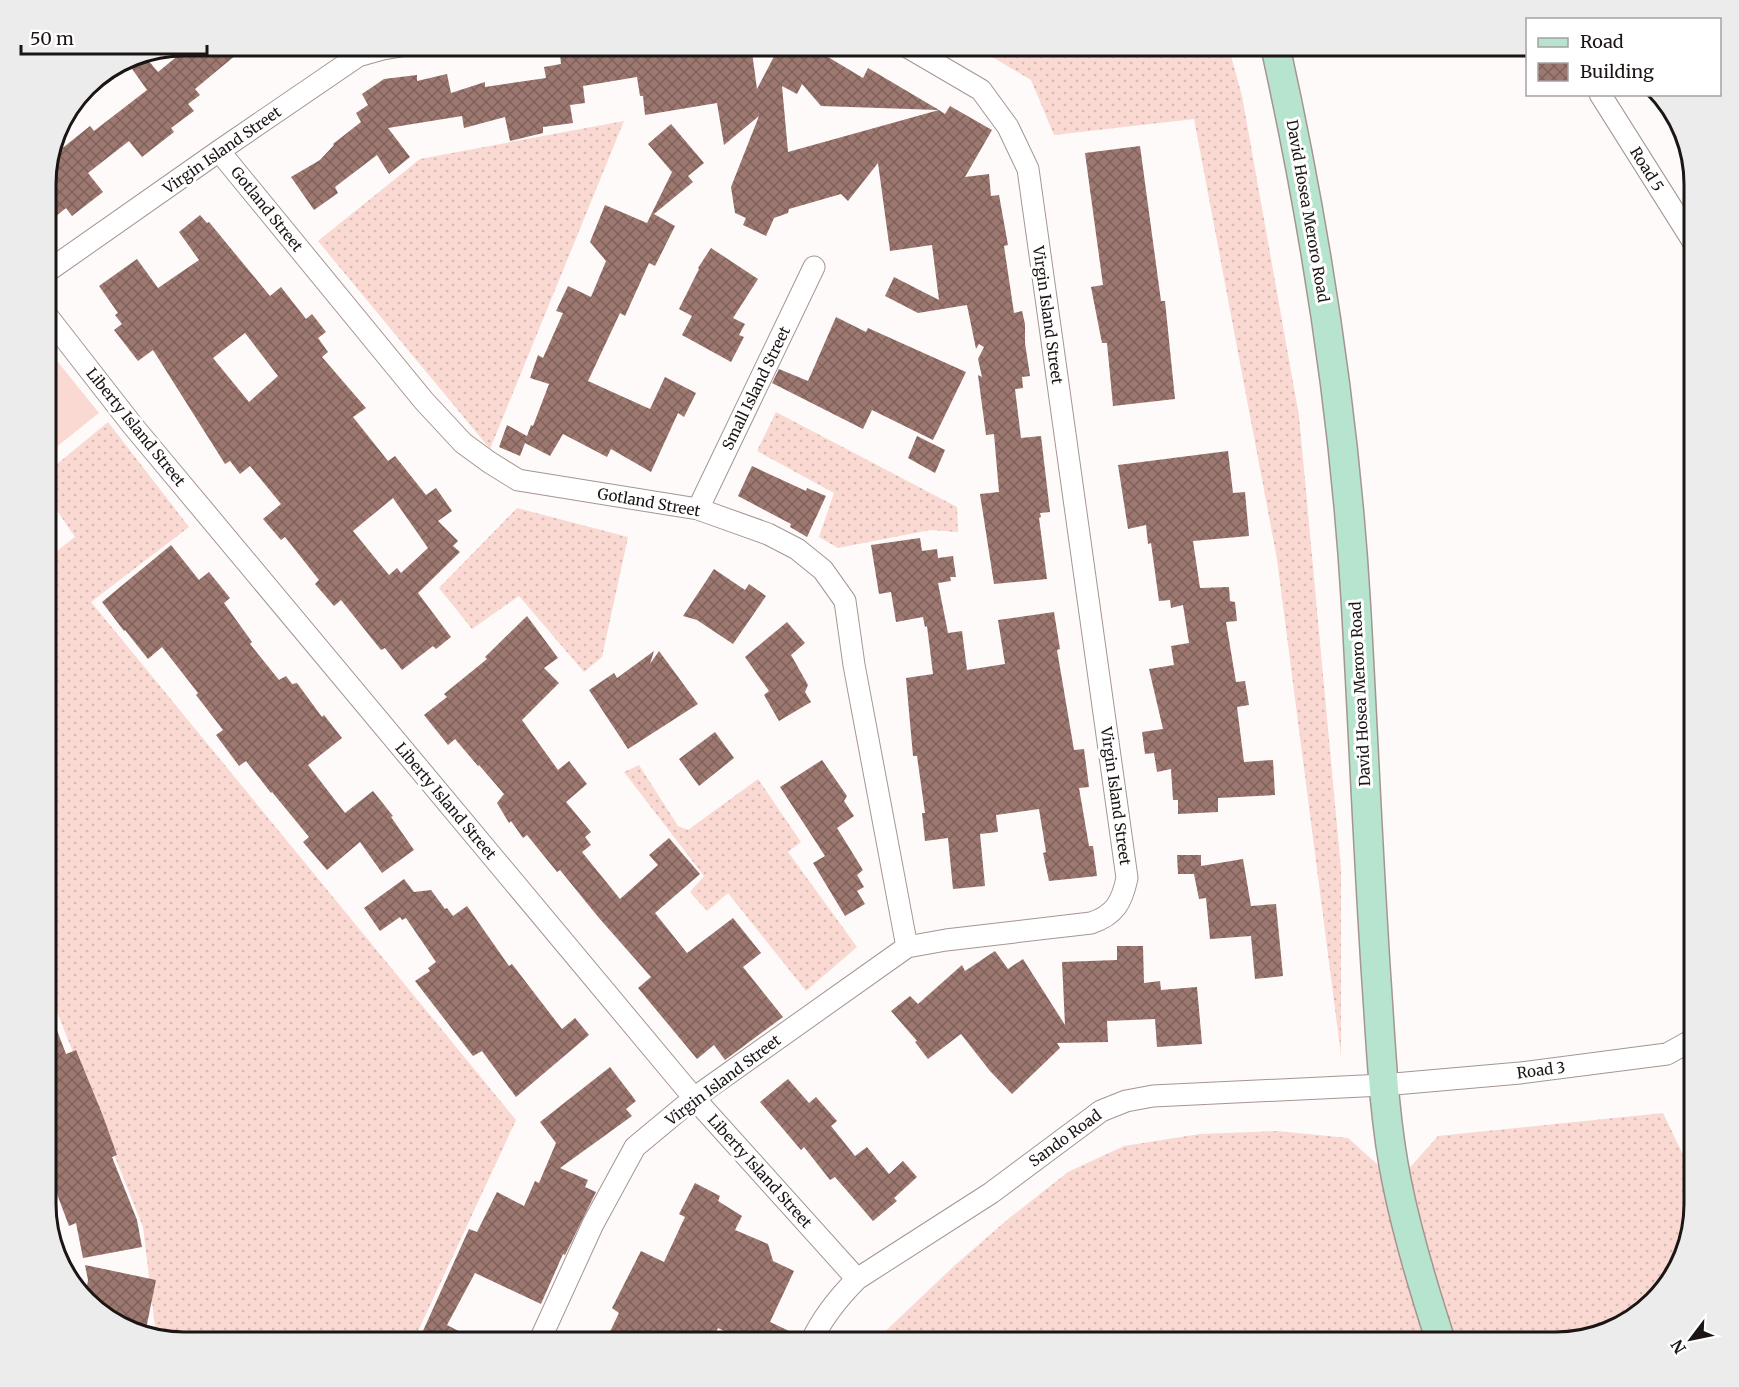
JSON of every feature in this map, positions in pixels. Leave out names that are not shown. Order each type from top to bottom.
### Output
[{"type":"main road","name":"David Hosea Meroro Road","points":[[1277,56],[1312,228],[1329,330],[1351,526],[1367,837],[1383,1084],[1397,1182],[1437,1331]]},
{"type":"street","name":"Virgin Island Street","points":[[56,265],[358,56]]},
{"type":"street","name":"Virgin Island Street","points":[[544,1331],[593,1224],[635,1147],[694,1098],[907,947],[946,940],[1091,923],[1102,920],[1124,897],[1128,878],[1028,170],[1008,126],[981,90],[923,56]]},
{"type":"street","name":"Road 5","points":[[1601,96],[1684,227]]},
{"type":"street","name":"Gotland Street","points":[[219,151],[416,391],[463,443],[518,480],[698,509],[768,534],[797,549],[823,570],[845,601],[854,665],[907,947]]},
{"type":"street","name":"Small Island Street","points":[[698,509],[814,267]]},
{"type":"street","name":"Liberty Island Street","points":[[56,327],[133,426],[694,1098],[857,1279]]},
{"type":"street","name":"Road 3","points":[[1383,1084],[1520,1073],[1667,1054],[1684,1045]]},
{"type":"street","name":"Sando Road","points":[[816,1331],[839,1297],[857,1279],[991,1193],[1101,1112],[1126,1101],[1153,1096],[1383,1084]]},
{"type":"shaded area","points":[[991,56],[1231,56],[1242,96],[1299,416],[1341,869],[1341,1055],[1277,559],[1194,119],[1054,135],[1031,80]]},
{"type":"shaded area","points":[[624,121],[490,449],[318,241],[420,159]]},
{"type":"shaded area","points":[[56,360],[99,413],[56,447]]},
{"type":"shaded area","points":[[776,412],[957,507],[958,532],[930,530],[838,548],[819,537],[834,493],[757,451]]},
{"type":"shaded area","points":[[108,422],[189,527],[91,602],[516,1120],[418,1331],[175,1331],[155,1328],[143,1227],[56,1010],[56,552],[75,537],[56,509],[56,465]]},
{"type":"shaded area","points":[[517,508],[628,537],[602,657],[584,672],[519,596],[472,629],[439,588]]},
{"type":"shaded area","points":[[639,765],[678,826],[688,830],[758,779],[801,842],[788,852],[857,947],[806,991],[728,893],[707,911],[690,892],[704,876],[624,772]]},
{"type":"shaded area","points":[[1663,1113],[1684,1157],[1684,1204],[1677,1245],[1662,1275],[1646,1294],[1627,1310],[1605,1322],[1573,1330],[886,1331],[954,1266],[1068,1172],[1124,1146],[1200,1134],[1277,1131],[1348,1138],[1397,1182],[1438,1136]]},
{"type":"building","points":[[177,56],[235,56],[195,89],[200,95],[188,104],[194,111],[171,128],[174,132],[142,157],[129,141],[88,173],[103,192],[72,216],[66,208],[56,216],[56,175],[60,150],[90,126],[94,131],[147,90],[131,67],[148,61],[158,72]]},
{"type":"building","points":[[560,56],[752,56],[757,89],[774,56],[826,56],[863,78],[868,68],[939,110],[945,114],[950,106],[992,130],[965,177],[989,174],[991,196],[999,195],[1008,245],[1004,246],[1014,313],[1022,311],[1030,376],[1022,377],[1023,388],[1015,389],[1021,438],[1041,436],[1050,512],[1040,513],[1039,518],[1047,579],[994,584],[980,494],[999,492],[994,434],[986,435],[978,375],[982,377],[978,359],[984,347],[979,344],[976,349],[967,305],[918,313],[885,296],[894,277],[939,300],[932,245],[890,251],[878,163],[848,201],[841,194],[789,209],[788,213],[774,218],[766,236],[743,225],[746,218],[735,213],[731,187],[759,116],[724,145],[717,103],[645,115],[643,96],[640,96],[637,77],[583,86],[585,103],[570,105],[573,123],[543,127],[543,133],[510,141],[505,117],[464,128],[462,116],[388,128],[410,157],[389,174],[377,155],[335,187],[338,193],[314,210],[291,177],[320,160],[333,144],[361,122],[356,113],[368,105],[362,94],[384,79],[417,75],[417,81],[447,74],[451,93],[485,82],[485,87],[546,78],[544,67],[561,64]],"holes":[[[802,84],[821,106],[939,110],[788,152],[782,86],[797,94]]]},
{"type":"building","points":[[671,124],[704,163],[688,176],[693,182],[654,214],[675,226],[655,266],[649,263],[625,316],[620,313],[588,381],[650,409],[665,377],[696,393],[684,417],[678,413],[651,472],[611,449],[607,457],[563,434],[550,456],[525,443],[520,456],[499,447],[507,425],[527,436],[531,425],[533,426],[549,384],[530,378],[538,355],[543,358],[563,313],[556,311],[568,286],[591,297],[606,261],[590,242],[605,205],[647,223],[672,172],[648,144]]},
{"type":"building","points":[[1140,146],[1161,301],[1165,301],[1175,399],[1113,406],[1107,343],[1102,343],[1091,287],[1103,285],[1085,153]]},
{"type":"building","points":[[200,215],[207,223],[209,222],[270,296],[281,287],[306,319],[312,314],[326,332],[318,338],[328,352],[322,357],[366,408],[353,417],[388,461],[395,456],[426,495],[436,488],[452,511],[438,521],[458,541],[453,546],[460,552],[418,593],[451,637],[436,649],[433,646],[402,670],[385,648],[381,650],[341,600],[334,606],[315,584],[319,580],[285,537],[281,540],[263,519],[281,504],[250,466],[240,474],[230,461],[225,464],[153,350],[138,361],[114,330],[122,324],[115,315],[118,313],[99,286],[137,259],[158,288],[199,260],[179,232]],"holes":[[[245,333],[278,376],[249,402],[213,358]],[[393,498],[428,548],[401,573],[397,568],[389,575],[353,531]]]},
{"type":"building","points":[[711,248],[758,279],[733,318],[745,324],[739,335],[744,337],[731,362],[682,335],[692,316],[679,309],[698,268]]},
{"type":"building","points":[[836,317],[866,332],[868,328],[966,372],[933,440],[872,410],[863,429],[772,383],[779,369],[808,381]]},
{"type":"building","points":[[917,436],[945,450],[935,473],[908,458]]},
{"type":"building","points":[[1228,451],[1233,493],[1245,492],[1249,536],[1193,541],[1200,588],[1229,587],[1230,601],[1235,602],[1237,621],[1226,622],[1236,682],[1245,681],[1249,705],[1237,707],[1244,762],[1273,760],[1275,795],[1218,798],[1218,812],[1178,814],[1178,800],[1173,800],[1171,769],[1157,772],[1154,753],[1145,754],[1142,732],[1163,729],[1149,669],[1174,665],[1171,646],[1189,643],[1183,605],[1171,608],[1170,600],[1159,601],[1151,543],[1148,544],[1146,525],[1128,529],[1118,465]]},
{"type":"building","points":[[752,466],[806,491],[807,488],[826,496],[807,537],[790,527],[791,524],[738,496]]},
{"type":"building","points":[[920,538],[922,551],[937,549],[938,558],[953,556],[956,577],[950,577],[951,581],[938,583],[948,633],[962,631],[967,670],[1005,664],[998,620],[1054,612],[1060,649],[1057,650],[1074,750],[1084,749],[1089,787],[1079,788],[1089,846],[1093,846],[1097,876],[1049,881],[1043,853],[1046,852],[1039,809],[996,815],[998,832],[980,834],[985,886],[953,889],[948,838],[925,841],[922,813],[925,813],[917,756],[913,756],[906,678],[933,674],[927,626],[925,627],[923,617],[896,622],[891,592],[879,594],[871,545]]},
{"type":"building","points":[[171,545],[199,580],[209,572],[230,598],[224,603],[252,642],[250,644],[279,680],[286,676],[292,684],[297,683],[322,717],[324,715],[342,738],[308,765],[345,813],[373,791],[393,816],[391,817],[414,850],[382,873],[360,842],[327,870],[303,842],[309,837],[272,792],[246,761],[239,766],[216,735],[223,730],[162,647],[148,659],[102,602]]},
{"type":"building","points":[[714,569],[745,590],[749,584],[766,596],[733,644],[697,620],[683,616]]},
{"type":"building","points":[[527,616],[558,658],[544,668],[559,683],[522,720],[558,770],[569,761],[587,784],[566,802],[591,832],[585,837],[591,845],[582,852],[620,899],[658,865],[649,855],[669,838],[700,874],[655,913],[687,953],[733,918],[761,953],[743,967],[783,1017],[725,1060],[714,1045],[697,1059],[638,988],[651,977],[560,870],[557,872],[527,835],[523,838],[511,821],[509,823],[497,803],[504,794],[479,765],[455,739],[448,745],[424,715],[447,697],[444,694],[487,659],[485,657]]},
{"type":"building","points":[[787,622],[805,643],[791,655],[808,685],[805,692],[811,702],[779,721],[764,695],[769,691],[745,657]]},
{"type":"building","points":[[654,651],[650,664],[659,651],[698,704],[628,749],[589,690],[614,673],[617,678]]},
{"type":"building","points":[[715,732],[734,758],[699,786],[679,759]]},
{"type":"building","points":[[822,760],[847,796],[844,801],[854,816],[837,828],[863,870],[857,875],[864,887],[857,891],[865,904],[845,916],[813,863],[825,856],[780,787]]},
{"type":"building","points":[[1177,855],[1201,855],[1201,866],[1243,859],[1251,906],[1276,904],[1283,976],[1255,979],[1251,936],[1210,939],[1206,898],[1199,899],[1194,874],[1178,874]]},
{"type":"building","points":[[404,879],[414,892],[431,890],[453,916],[467,906],[509,966],[512,964],[562,1029],[575,1018],[589,1035],[516,1097],[482,1051],[473,1056],[415,981],[430,971],[428,968],[436,962],[406,918],[402,920],[400,917],[380,931],[364,908]]},
{"type":"building","points":[[1117,946],[1143,946],[1144,983],[1160,981],[1161,990],[1197,987],[1202,1044],[1157,1047],[1155,1019],[1107,1021],[1108,1042],[1057,1043],[1060,1048],[1012,1094],[990,1071],[961,1034],[928,1059],[915,1042],[917,1041],[891,1011],[910,996],[918,1004],[962,965],[965,971],[995,951],[1008,969],[1023,959],[1065,1025],[1062,962],[1117,960]]},
{"type":"building","points":[[56,1028],[66,1054],[76,1050],[103,1116],[117,1155],[112,1157],[137,1220],[142,1247],[83,1258],[76,1223],[69,1226],[56,1191]]},
{"type":"building","points":[[610,1067],[636,1101],[626,1109],[632,1116],[560,1168],[588,1180],[585,1187],[596,1192],[565,1255],[563,1254],[541,1304],[475,1273],[447,1325],[459,1331],[423,1331],[469,1229],[477,1232],[497,1192],[524,1206],[535,1181],[539,1183],[556,1143],[540,1122]]},
{"type":"building","points":[[788,1079],[809,1103],[816,1097],[837,1121],[831,1126],[855,1156],[867,1147],[889,1174],[903,1161],[917,1177],[894,1198],[897,1201],[873,1221],[835,1177],[830,1180],[804,1147],[801,1150],[760,1102]]},
{"type":"building","points":[[695,1183],[720,1196],[718,1201],[742,1216],[735,1230],[768,1244],[773,1261],[794,1271],[770,1322],[789,1331],[724,1331],[718,1328],[716,1331],[610,1331],[619,1313],[612,1308],[641,1251],[664,1262],[685,1217],[679,1214]]},
{"type":"building","points":[[85,1265],[156,1280],[147,1326],[119,1314],[99,1300],[87,1287]]}]
